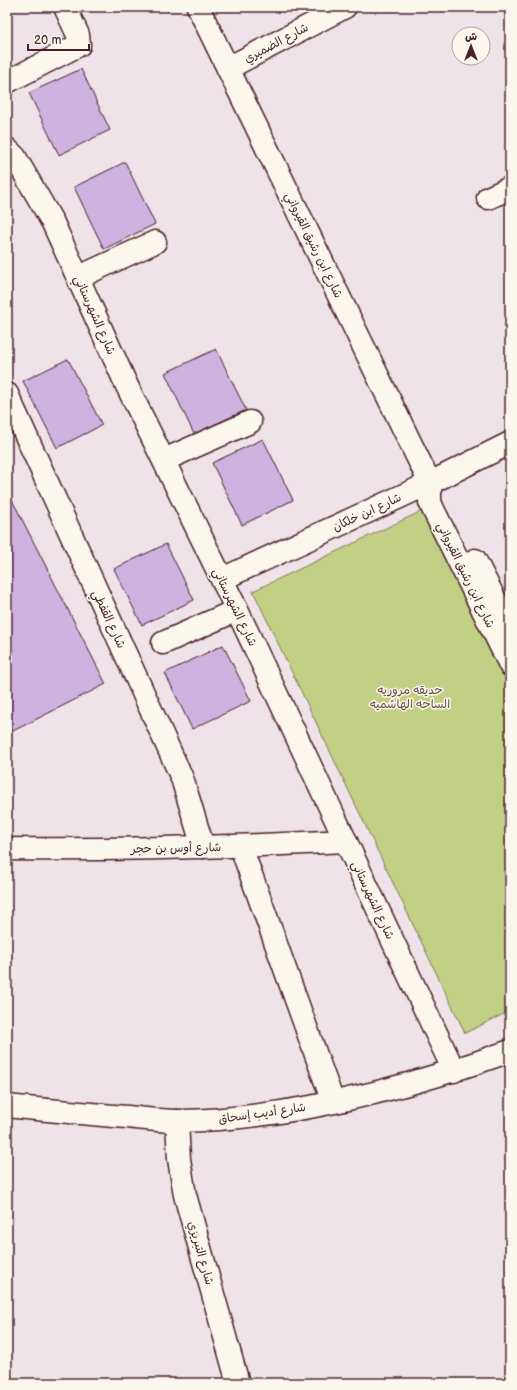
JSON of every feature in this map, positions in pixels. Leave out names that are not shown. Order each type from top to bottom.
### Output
[{"type":"street","points":[[7,82],[79,45],[78,35],[65,7]]},
{"type":"street","name":"شارع ابن رشيق القيرواني","points":[[198,7],[430,483],[443,497],[510,629]]},
{"type":"street","name":"شارع الضميري","points":[[228,68],[346,7]]},
{"type":"street","name":"شارع الشهرستاني","points":[[7,149],[15,157],[53,223],[79,277],[127,386],[164,460],[187,511],[237,610],[454,1071]]},
{"type":"street","points":[[488,198],[510,188]]},
{"type":"street","points":[[79,277],[155,242]]},
{"type":"street","name":"شارع القفطي","points":[[7,394],[182,778],[203,847]]},
{"type":"street","points":[[164,460],[250,422]]},
{"type":"street","name":"شارع ابن خلكان","points":[[222,579],[430,483],[510,443]]},
{"type":"street","name":"شارع ابن رشيق القيرواني","points":[[430,483],[430,502],[433,509],[510,665]]},
{"type":"street","points":[[163,643],[237,610]]},
{"type":"street","name":"شارع أوس بن حجر","points":[[7,849],[107,850],[241,847],[346,841]]},
{"type":"street","points":[[241,847],[333,1102]]},
{"type":"street","name":"شارع أديب إسحاق","points":[[7,1106],[177,1121],[227,1120],[333,1102],[454,1071],[510,1050]]},
{"type":"street","name":"شارع التبريزي","points":[[177,1121],[179,1159],[185,1195],[238,1383]]},
{"type":"green space","name":"حديقه مروريه الساحه الهاشميه","points":[[426,509],[510,685],[510,1011],[465,1033],[253,591]]},
{"type":"building","points":[[81,69],[110,130],[59,155],[29,93]]},
{"type":"building","points":[[125,162],[155,224],[104,249],[74,187]]},
{"type":"building","points":[[216,349],[246,410],[194,434],[165,373]]},
{"type":"building","points":[[68,359],[102,425],[57,448],[23,381]]},
{"type":"building","points":[[263,439],[293,500],[242,525],[212,463]]},
{"type":"building","points":[[7,490],[106,684],[7,734]]},
{"type":"building","points":[[166,544],[194,600],[142,625],[114,569]]},
{"type":"building","points":[[223,645],[251,701],[192,729],[165,673]]}]
